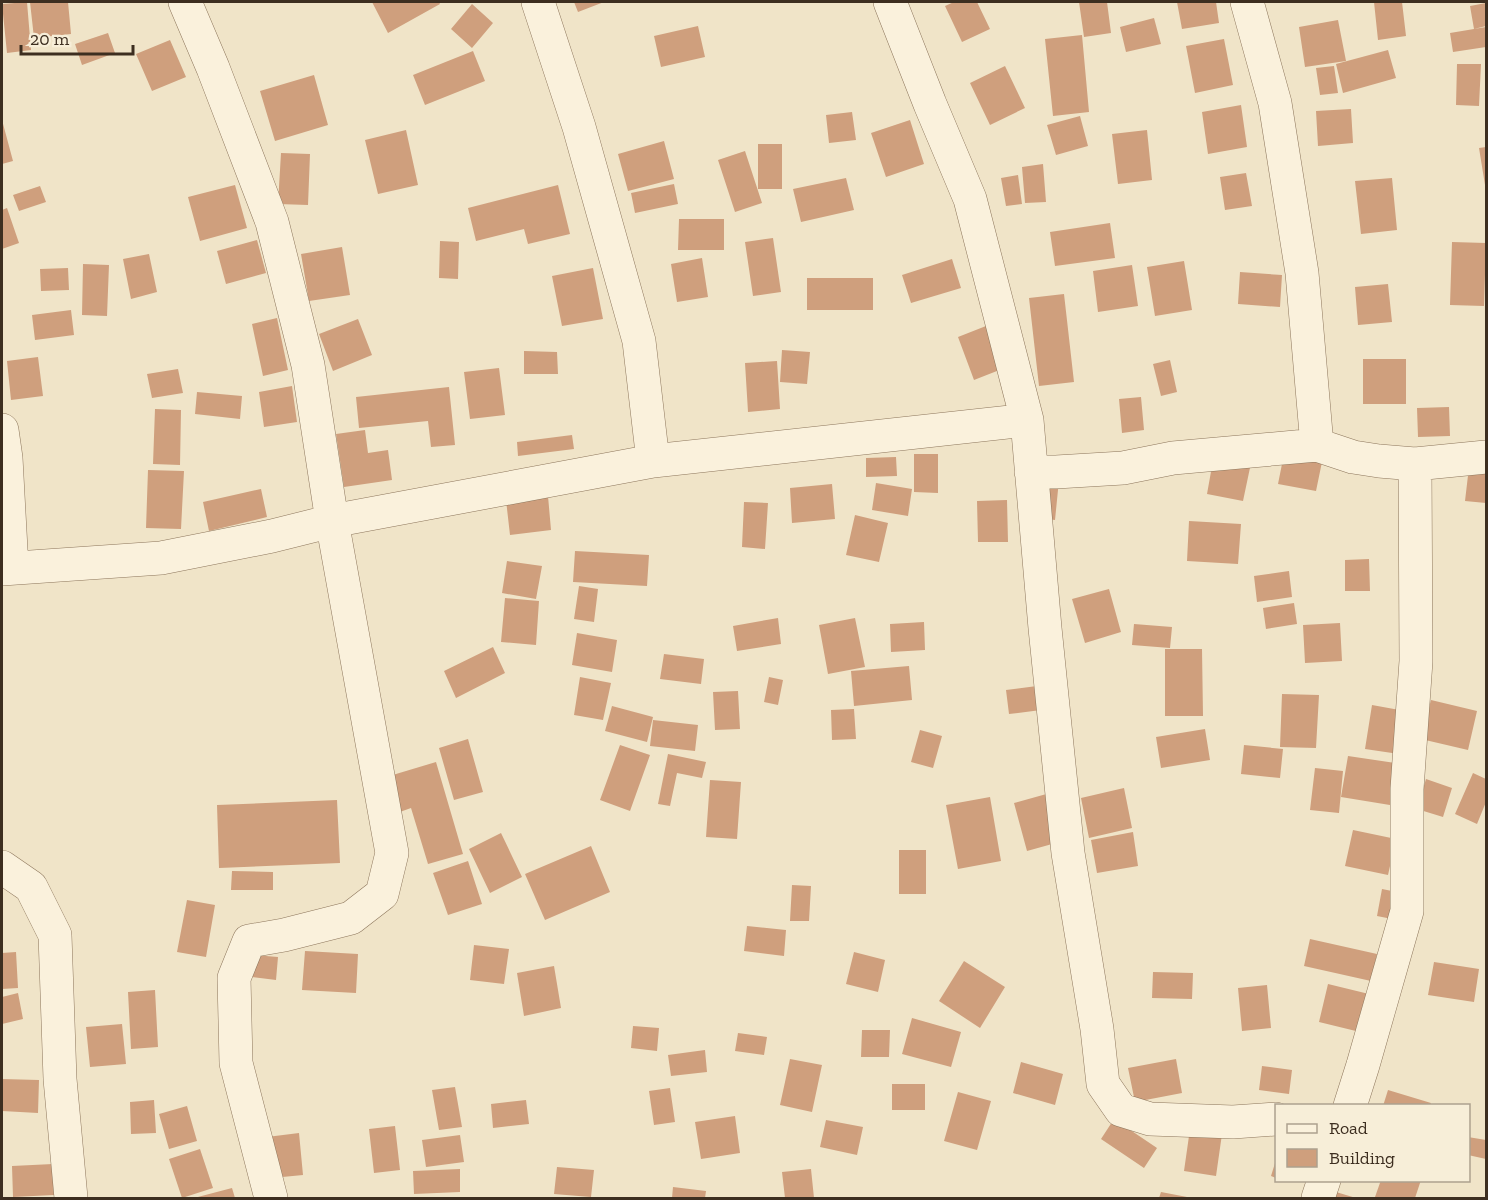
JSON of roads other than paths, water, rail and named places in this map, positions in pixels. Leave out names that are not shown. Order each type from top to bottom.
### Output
[{"type":"street","points":[[184,2],[213,68],[272,222],[308,365],[332,521],[392,853],[382,894],[351,918],[284,935],[249,941],[234,978],[236,1063],[271,1198]]},
{"type":"street","points":[[538,2],[579,128],[639,341],[653,461]]},
{"type":"street","points":[[890,2],[970,199],[1027,420],[1068,853],[1103,1084],[1121,1110],[1150,1119],[1233,1122],[1275,1119]]},
{"type":"street","points":[[1247,2],[1275,103],[1302,273],[1317,445]]},
{"type":"street","points":[[2,430],[6,458],[7,568],[161,558],[272,536],[332,521],[653,461],[1027,420]]},
{"type":"street","points":[[1031,472],[1123,468],[1173,458],[1317,445],[1353,457],[1416,464],[1486,457]]},
{"type":"street","points":[[1351,1104],[1407,911],[1407,789],[1416,661],[1416,464]]},
{"type":"street","points":[[2,867],[31,887],[55,935],[60,1079],[71,1198]]},
{"type":"street","points":[[1317,1198],[1323,1182]]}]
